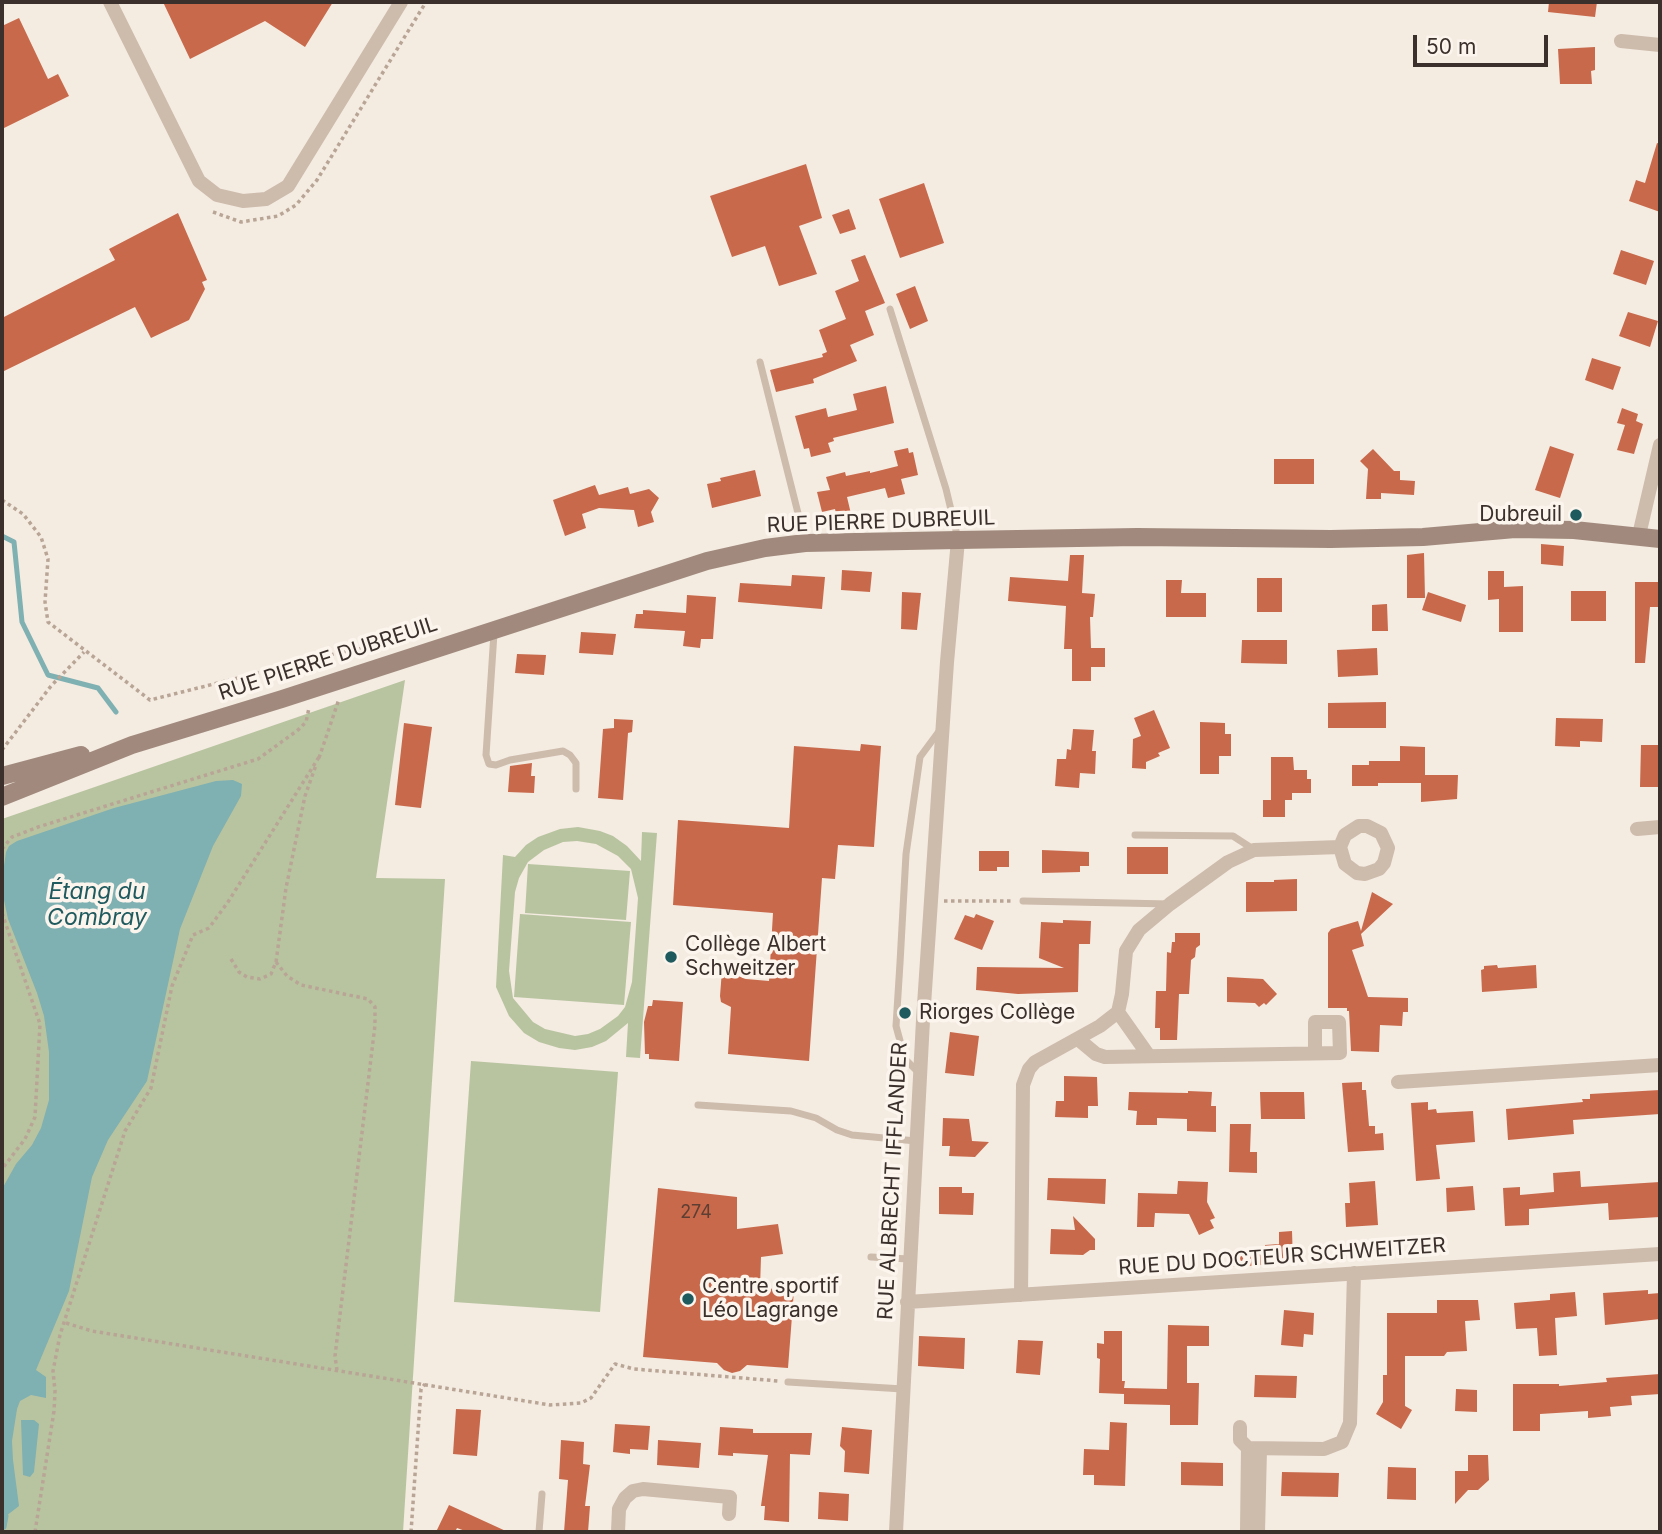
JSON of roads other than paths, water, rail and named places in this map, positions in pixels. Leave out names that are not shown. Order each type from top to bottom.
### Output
[{"type":"street","points":[[110,2],[199,181],[217,195],[243,201],[266,199],[288,186],[401,2]]},
{"type":"street","points":[[1621,41],[1660,45]]},
{"type":"street","points":[[1639,535],[1660,445]]},
{"type":"street","name":"RUE PIERRE DUBREUIL","points":[[2,797],[132,745],[724,556],[765,548],[805,543],[1137,537],[1423,537],[1515,528],[1660,538]]},
{"type":"street","name":"RUE ALBRECHT IFFLANDER","points":[[896,1532],[920,1074],[942,726],[958,540]]},
{"type":"street","name":"RUE PIERRE DUBREUIL","points":[[2,776],[89,753],[132,745]]},
{"type":"street","points":[[2,789],[16,785],[29,768]]},
{"type":"street","points":[[1637,829],[1660,827]]},
{"type":"street","points":[[1021,1295],[1024,1077],[1035,1062],[1078,1039],[1118,1012],[1126,951],[1139,930],[1170,904],[1228,862],[1254,850],[1340,847]]},
{"type":"street","points":[[1118,1012],[1149,1056]]},
{"type":"street","points":[[1078,1039],[1096,1054],[1105,1057],[1315,1053]]},
{"type":"street","points":[[1398,1082],[1660,1065]]},
{"type":"street","name":"RUE DU DOCTEUR SCHWEITZER","points":[[907,1302],[1660,1254]]},
{"type":"street","points":[[1240,1427],[1240,1440],[1254,1448],[1324,1449],[1342,1442],[1350,1423],[1354,1273]]},
{"type":"street","points":[[1254,1448],[1253,1511],[1258,1532]]},
{"type":"street","points":[[618,1532],[619,1509],[625,1498],[633,1491],[643,1489],[730,1497],[729,1514]]},
{"type":"street","points":[[1247,1532],[1253,1511]]},
{"type":"lane","points":[[890,309],[946,488],[958,540]]},
{"type":"lane","points":[[760,362],[805,543]]},
{"type":"lane","points":[[495,628],[486,755],[489,764],[496,765],[563,751],[576,763],[576,789]]},
{"type":"lane","points":[[920,1074],[905,1059],[896,1026],[906,854],[920,757],[942,726]]},
{"type":"lane","points":[[1135,835],[1233,836],[1254,850]]},
{"type":"lane","points":[[1023,901],[1170,904]]},
{"type":"lane","points":[[698,1105],[791,1111],[816,1118],[852,1135],[916,1141]]},
{"type":"lane","points":[[872,1257],[909,1259]]},
{"type":"lane","points":[[788,1382],[903,1390]]},
{"type":"lane","points":[[539,1532],[542,1494]]},
{"type":"water","name":"Étang du Combray","points":[[233,780],[242,784],[241,796],[213,846],[180,929],[147,1081],[108,1140],[92,1177],[69,1291],[36,1370],[46,1377],[46,1398],[31,1395],[20,1401],[17,1409],[12,1441],[19,1506],[6,1516],[2,1515],[2,1189],[41,1128],[49,1100],[49,1052],[44,1016],[8,919],[4,900],[6,852],[9,846],[17,841],[114,808],[216,781]]},
{"type":"water","points":[[21,1420],[34,1420],[39,1424],[34,1472],[30,1477],[23,1475]]},
{"type":"waterway","points":[[2,536],[14,542],[22,622],[48,675],[98,688],[116,712]]},
{"type":"waterway","points":[[4,1527],[6,1516]]},
{"type":"place","name":"Dubreuil","points":[[1576,515]]},
{"type":"place","name":"Collège Albert Schweitzer","points":[[671,957]]},
{"type":"place","name":"Riorges Collège","points":[[905,1013]]},
{"type":"place","name":"Centre sportif Léo Lagrange","points":[[688,1299]]}]
